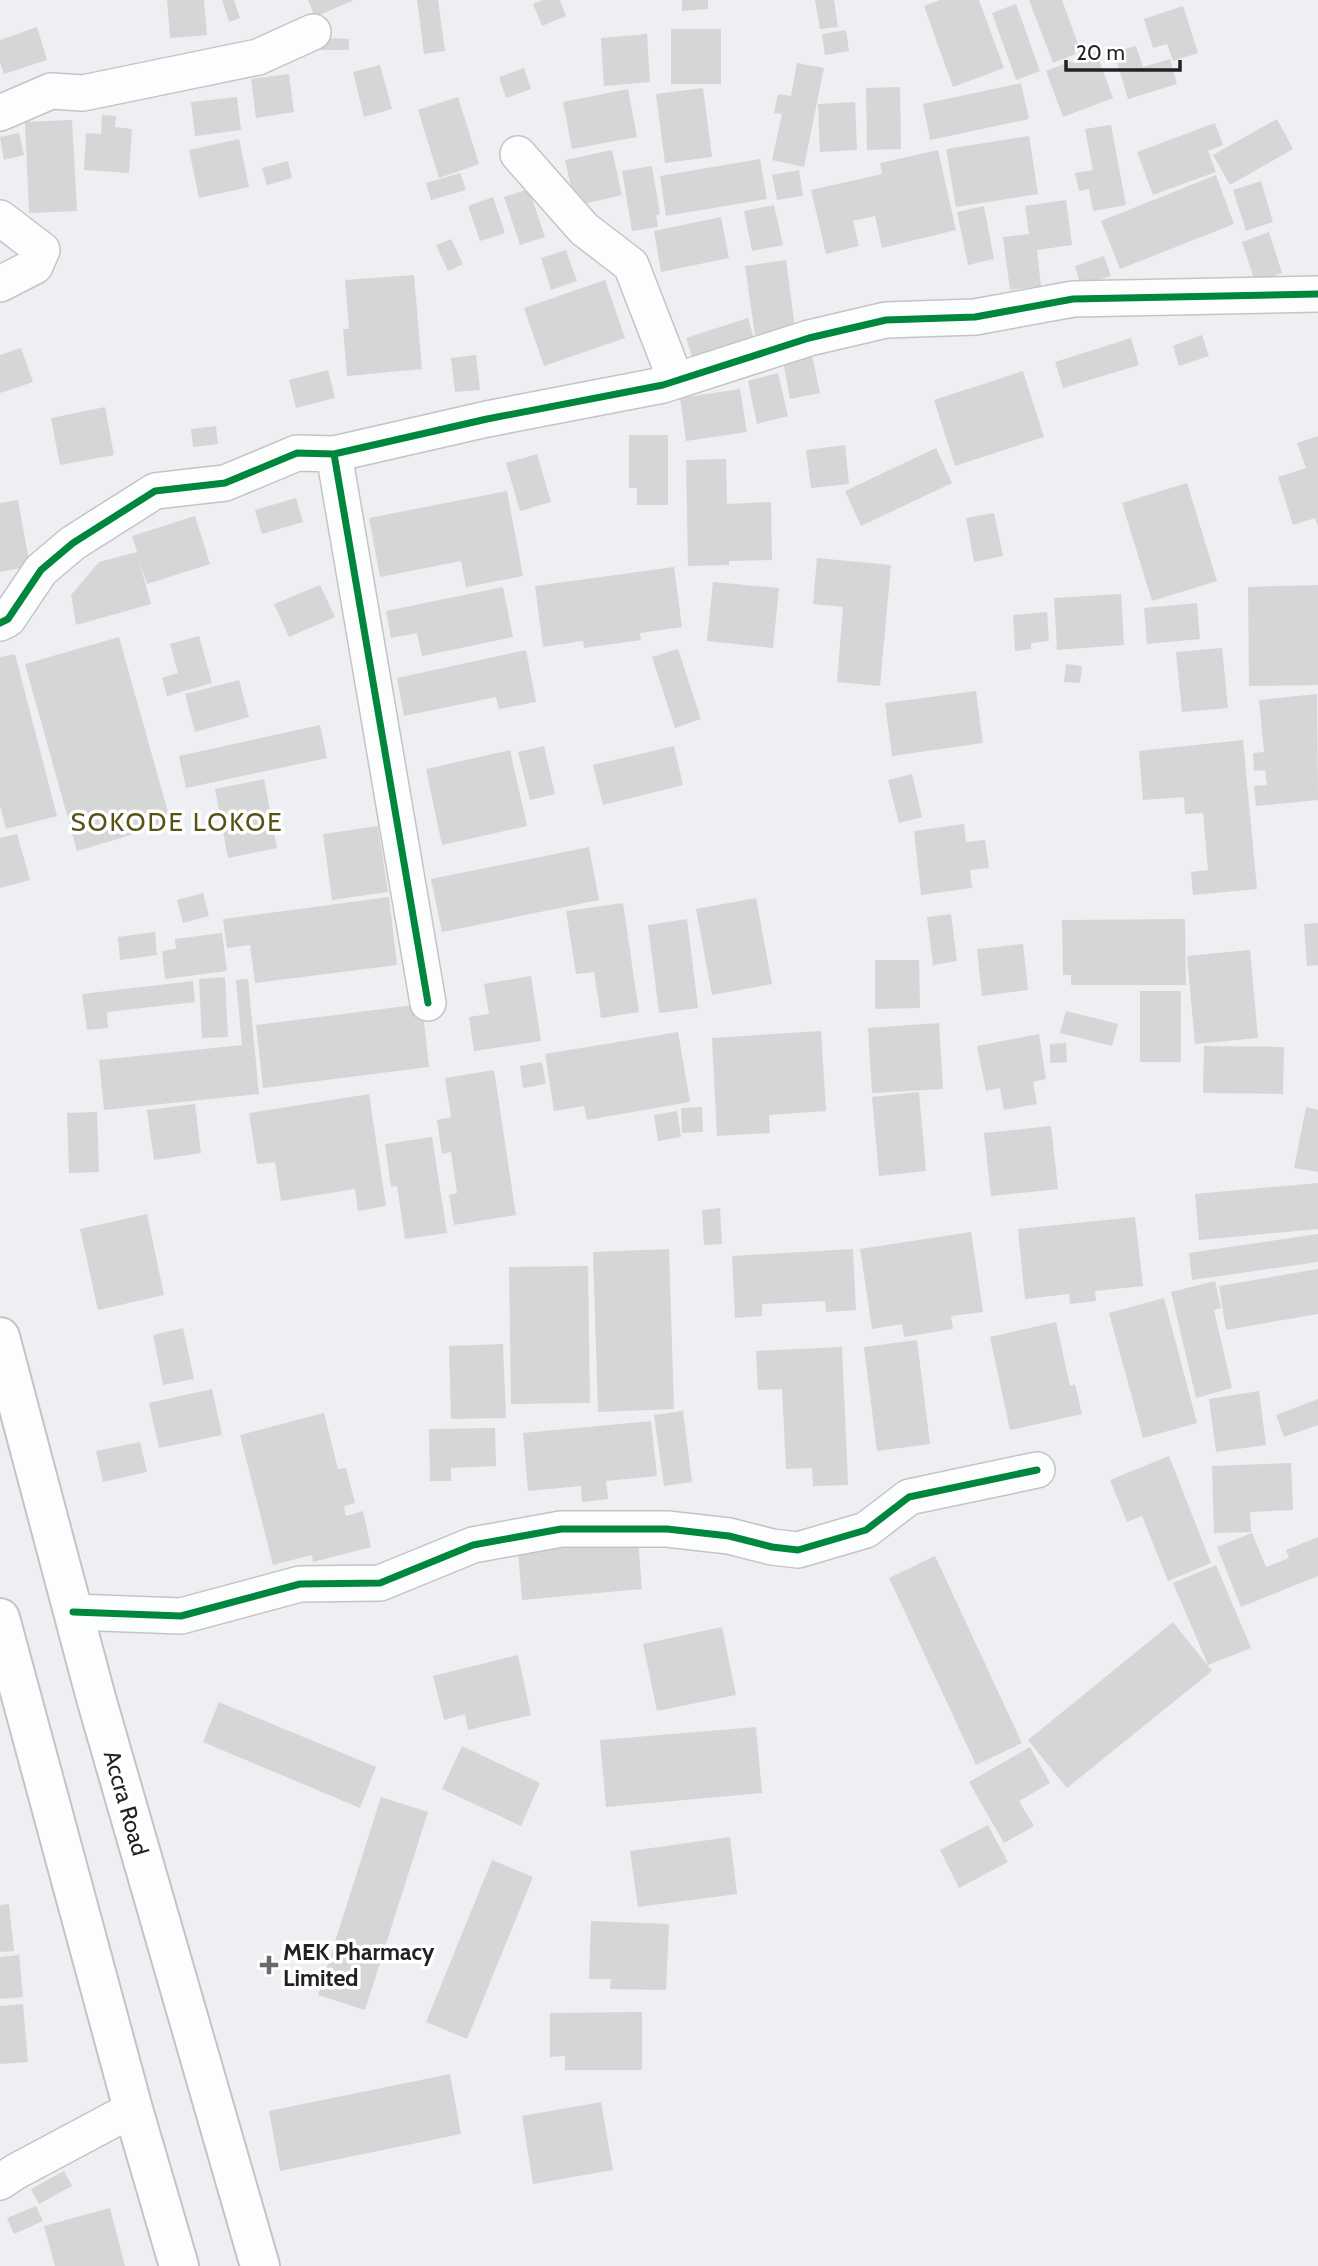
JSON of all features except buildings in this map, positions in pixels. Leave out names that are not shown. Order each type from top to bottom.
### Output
[{"type":"main road","name":"Accra Road","points":[[0,1337],[96,1698],[260,2266]]},
{"type":"main road","points":[[0,1618],[133,2109],[179,2266]]},
{"type":"street","points":[[0,113],[51,91],[83,93],[258,57],[313,32]]},
{"type":"street","points":[[518,154],[584,229],[631,265],[677,381]]},
{"type":"street","points":[[0,218],[42,250],[35,266],[0,284]]},
{"type":"street","points":[[0,623],[8,619],[41,570],[73,543],[155,491],[225,483],[297,453],[334,454],[487,419],[677,381],[809,338],[886,320],[975,317],[1073,299],[1318,294]]},
{"type":"street","points":[[334,454],[428,1003]]},
{"type":"street","points":[[73,1612],[181,1616],[300,1584],[380,1583],[473,1545],[561,1530],[667,1529],[729,1536],[772,1547],[798,1550],[866,1530],[909,1497],[1037,1470]]},
{"type":"street","points":[[0,2182],[133,2109]]},
{"type":"cycle path","points":[[0,623],[8,619],[41,570],[73,543],[155,491],[225,483],[297,453],[334,454],[487,419],[663,385],[809,338],[886,320],[975,317],[1073,299],[1318,294]]},
{"type":"cycle path","points":[[334,454],[428,1003]]},
{"type":"cycle path","points":[[73,1612],[181,1616],[300,1584],[380,1583],[473,1545],[561,1529],[667,1529],[729,1536],[772,1547],[798,1550],[866,1530],[909,1497],[1037,1470]]},
{"type":"place","name":"MEK Pharmacy Limited","points":[[269,1965]]},
{"type":"district","name":"SOKODE LOKOE","points":[[177,822]]}]
